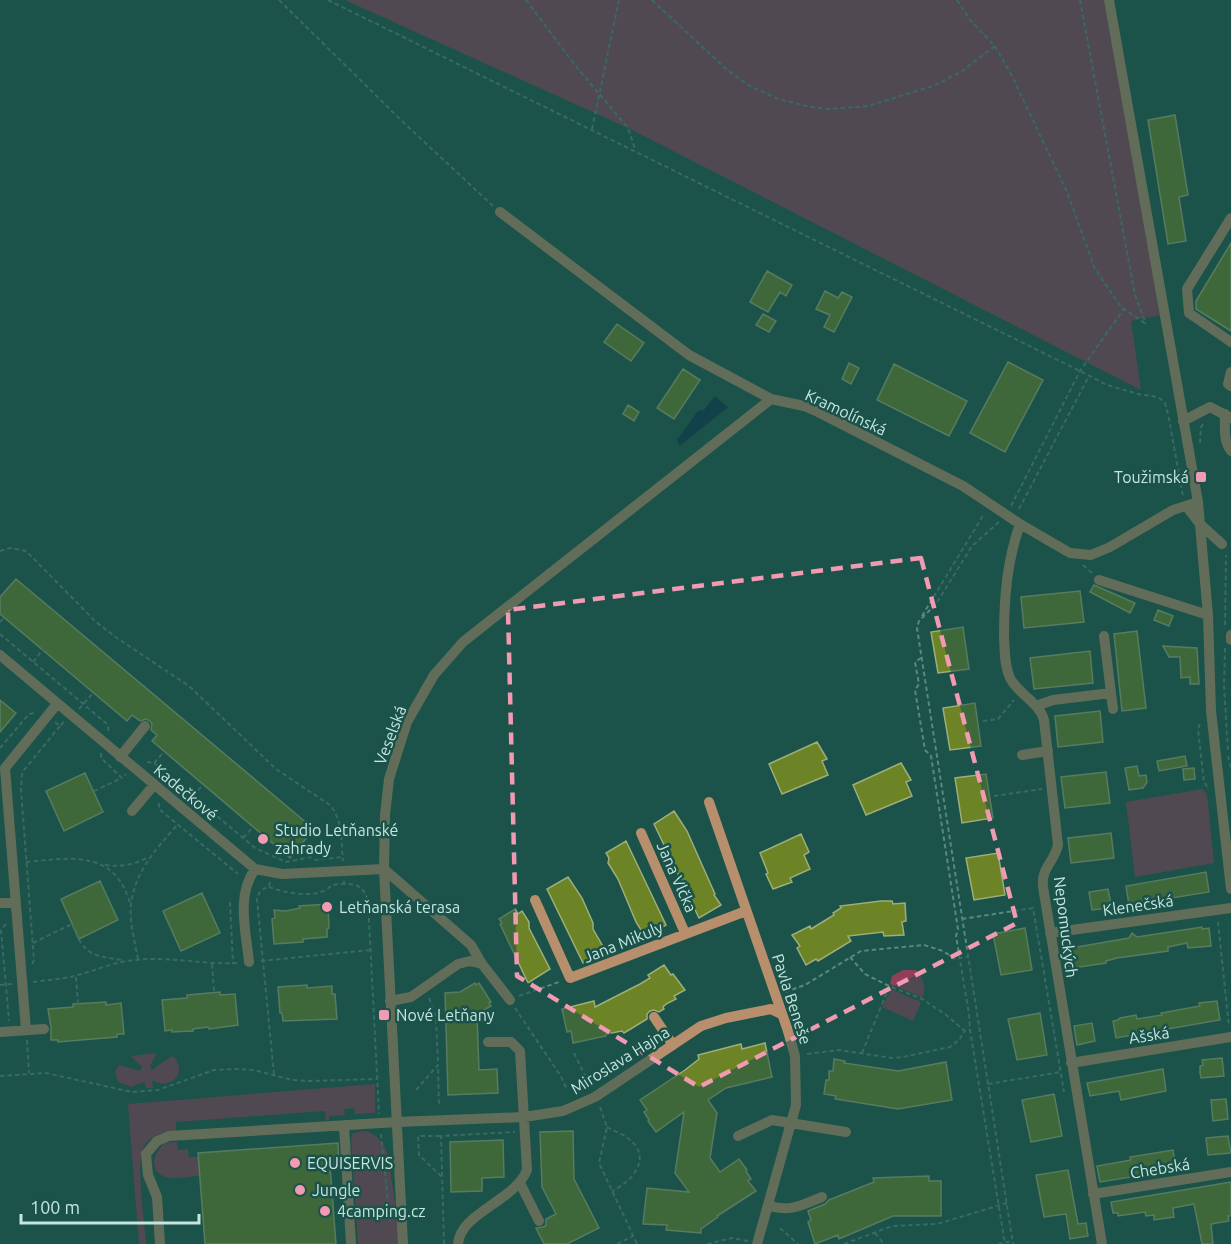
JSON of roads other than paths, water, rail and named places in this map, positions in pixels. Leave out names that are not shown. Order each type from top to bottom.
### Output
[{"type":"street","points":[[1109,0],[1198,502],[1208,615],[1211,711],[1231,889]]},
{"type":"street","name":"Kramolínská","points":[[500,212],[689,355],[771,399],[804,406],[818,412],[963,486],[1070,553],[1091,555],[1110,547],[1173,510],[1198,502]]},
{"type":"street","points":[[1231,218],[1187,289],[1189,313],[1231,342]]},
{"type":"street","points":[[1231,372],[1228,384],[1231,386]]},
{"type":"street","name":"Veselská","points":[[404,1244],[384,868],[385,815],[389,779],[407,722],[434,675],[463,642],[771,399]]},
{"type":"street","points":[[1183,421],[1210,407],[1228,416],[1225,437],[1231,451]]},
{"type":"street","points":[[1186,506],[1200,524],[1222,544]]},
{"type":"street","name":"Nepomuckých","points":[[1013,519],[1004,627],[1007,669],[1013,682],[1036,706],[1044,720],[1058,845],[1042,878],[1102,1244]]},
{"type":"street","points":[[1099,580],[1208,615]]},
{"type":"street","points":[[1104,636],[1113,709]]},
{"type":"street","name":"Kadečkové","points":[[2,659],[122,754],[154,785],[255,869]]},
{"type":"street","points":[[1036,706],[1053,700],[1111,693]]},
{"type":"street","points":[[26,1030],[22,983],[7,903],[12,864],[5,768],[57,704]]},
{"type":"street","points":[[122,754],[145,726]]},
{"type":"street","points":[[1022,755],[1048,751]]},
{"type":"street","points":[[132,811],[154,785]]},
{"type":"street","name":"Pavla Beneše","points":[[709,802],[795,1056],[796,1105],[757,1244]]},
{"type":"street","name":"Jana Vlčka","points":[[641,833],[685,933]]},
{"type":"street","points":[[249,962],[243,900],[247,881],[255,869],[282,874],[384,868],[471,945],[482,964],[510,1000]]},
{"type":"street","name":"Jana Mikuly","points":[[536,900],[570,978],[747,911]]},
{"type":"street","name":"Klenečská","points":[[1050,933],[1231,908]]},
{"type":"street","points":[[390,1001],[411,997],[458,964],[470,961],[482,964]]},
{"type":"street","name":"Miroslava Hajna","points":[[160,1244],[157,1197],[148,1175],[146,1154],[157,1141],[169,1136],[524,1117],[563,1111],[595,1097],[701,1026],[726,1018],[771,1009],[781,1014]]},
{"type":"street","points":[[654,1017],[673,1045]]},
{"type":"street","points":[[5,1032],[44,1029]]},
{"type":"street","name":"Ašská","points":[[1072,1067],[1231,1037]]},
{"type":"street","points":[[458,1244],[462,1230],[516,1188],[527,1170],[520,1051],[511,1042],[488,1042]]},
{"type":"street","points":[[738,1136],[766,1121],[778,1120],[846,1132]]},
{"type":"street","points":[[344,1125],[351,1244]]},
{"type":"street","name":"Chebská","points":[[1093,1194],[1231,1172]]},
{"type":"street","points":[[520,1183],[539,1221]]},
{"type":"street","points":[[769,1206],[794,1209],[822,1197]]},
{"type":"water","points":[[715,396],[728,407],[680,446],[677,440],[698,411],[704,410]]},
{"type":"place","name":"Toužimská","points":[[1201,477]]},
{"type":"place","name":"Studio Letňanské zahrady","points":[[263,839]]},
{"type":"place","name":"Letňanská terasa","points":[[327,907]]},
{"type":"place","name":"Nové Letňany","points":[[384,1015]]},
{"type":"place","name":"EQUISERVIS","points":[[295,1163]]},
{"type":"place","name":"Jungle","points":[[300,1190]]},
{"type":"place","name":"4camping.cz","points":[[325,1211]]}]
